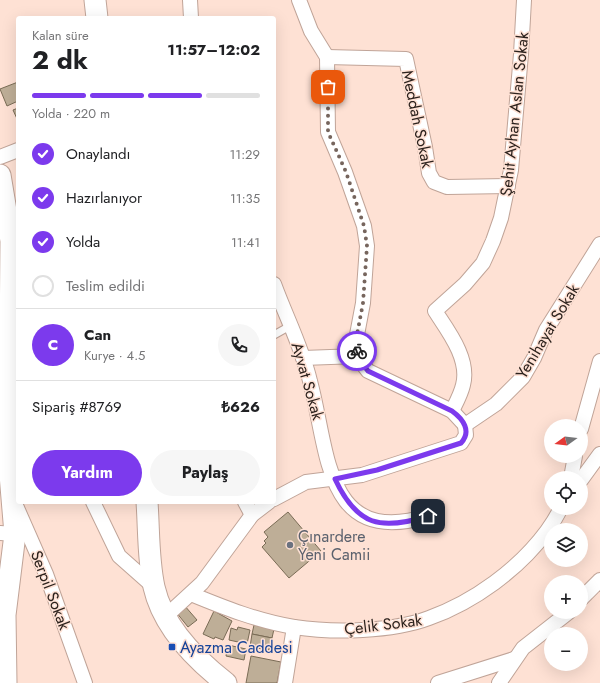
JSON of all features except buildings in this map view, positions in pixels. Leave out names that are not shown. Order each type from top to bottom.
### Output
[{"type":"street","points":[[95,0],[97,16]]},
{"type":"street","points":[[190,0],[191,16]]},
{"type":"street","points":[[276,498],[306,482],[335,479],[370,472],[461,443],[466,435],[465,425],[452,411],[368,371],[358,356],[356,340],[363,303],[367,246],[362,220],[346,172],[328,132],[327,57],[312,32],[299,0]]},
{"type":"street","name":"Şehit Ayhan Aslan Sokak","points":[[452,411],[463,384],[465,368],[452,336],[435,311],[465,284],[482,263],[494,241],[501,218],[511,170],[524,0]]},
{"type":"street","name":"Meddah Sokak","points":[[327,57],[406,59],[425,147],[429,173],[434,182],[447,187],[508,186]]},
{"type":"street","points":[[0,157],[16,151]]},
{"type":"street","points":[[0,175],[11,241],[9,462],[13,498],[7,533],[5,614],[7,683]]},
{"type":"street","name":"Yenihayat Sokak","points":[[465,425],[496,404],[523,377],[534,358],[546,330],[600,244]]},
{"type":"street","name":"Ayvat Sokak","points":[[276,289],[303,358],[319,419],[324,450],[335,479],[348,504],[369,520],[387,524],[403,523],[428,516]]},
{"type":"street","points":[[303,358],[358,356]]},
{"type":"street","points":[[584,419],[600,361]]},
{"type":"street","points":[[588,471],[600,454]]},
{"type":"street","name":"Serpil Sokak","points":[[13,498],[46,574],[85,683]]},
{"type":"street","points":[[94,504],[119,556],[154,587]]},
{"type":"street","points":[[147,504],[154,587],[165,617],[184,644],[226,683]]},
{"type":"street","points":[[246,504],[252,515]]},
{"type":"street","points":[[165,617],[191,594],[213,569],[252,515],[266,504]]},
{"type":"street","name":"Çelik Sokak","points":[[191,594],[233,612],[294,627],[320,630],[371,629],[429,619],[471,598],[515,566],[547,531],[557,515]]},
{"type":"street","points":[[588,592],[600,580]]},
{"type":"street","points":[[499,683],[514,659],[523,648],[560,619]]},
{"type":"street","points":[[285,683],[294,627]]},
{"type":"street","points":[[438,683],[514,659]]},
{"type":"lane","points":[[276,334],[290,326]]},
{"type":"way so far","points":[[328,87],[328,132],[346,172],[364,226],[367,246],[363,303],[356,340],[357,351]]},
{"type":"place","name":"Çınardere Yeni Camii","points":[[290,545]]},
{"type":"place","name":"Ayazma Caddesi","points":[[172,647]]},
{"type":"route","points":[[357,351],[358,358],[368,371],[452,411],[459,416],[465,425],[466,435],[461,443],[377,470],[335,479],[348,504],[369,520],[387,524],[403,523],[428,516]]}]
